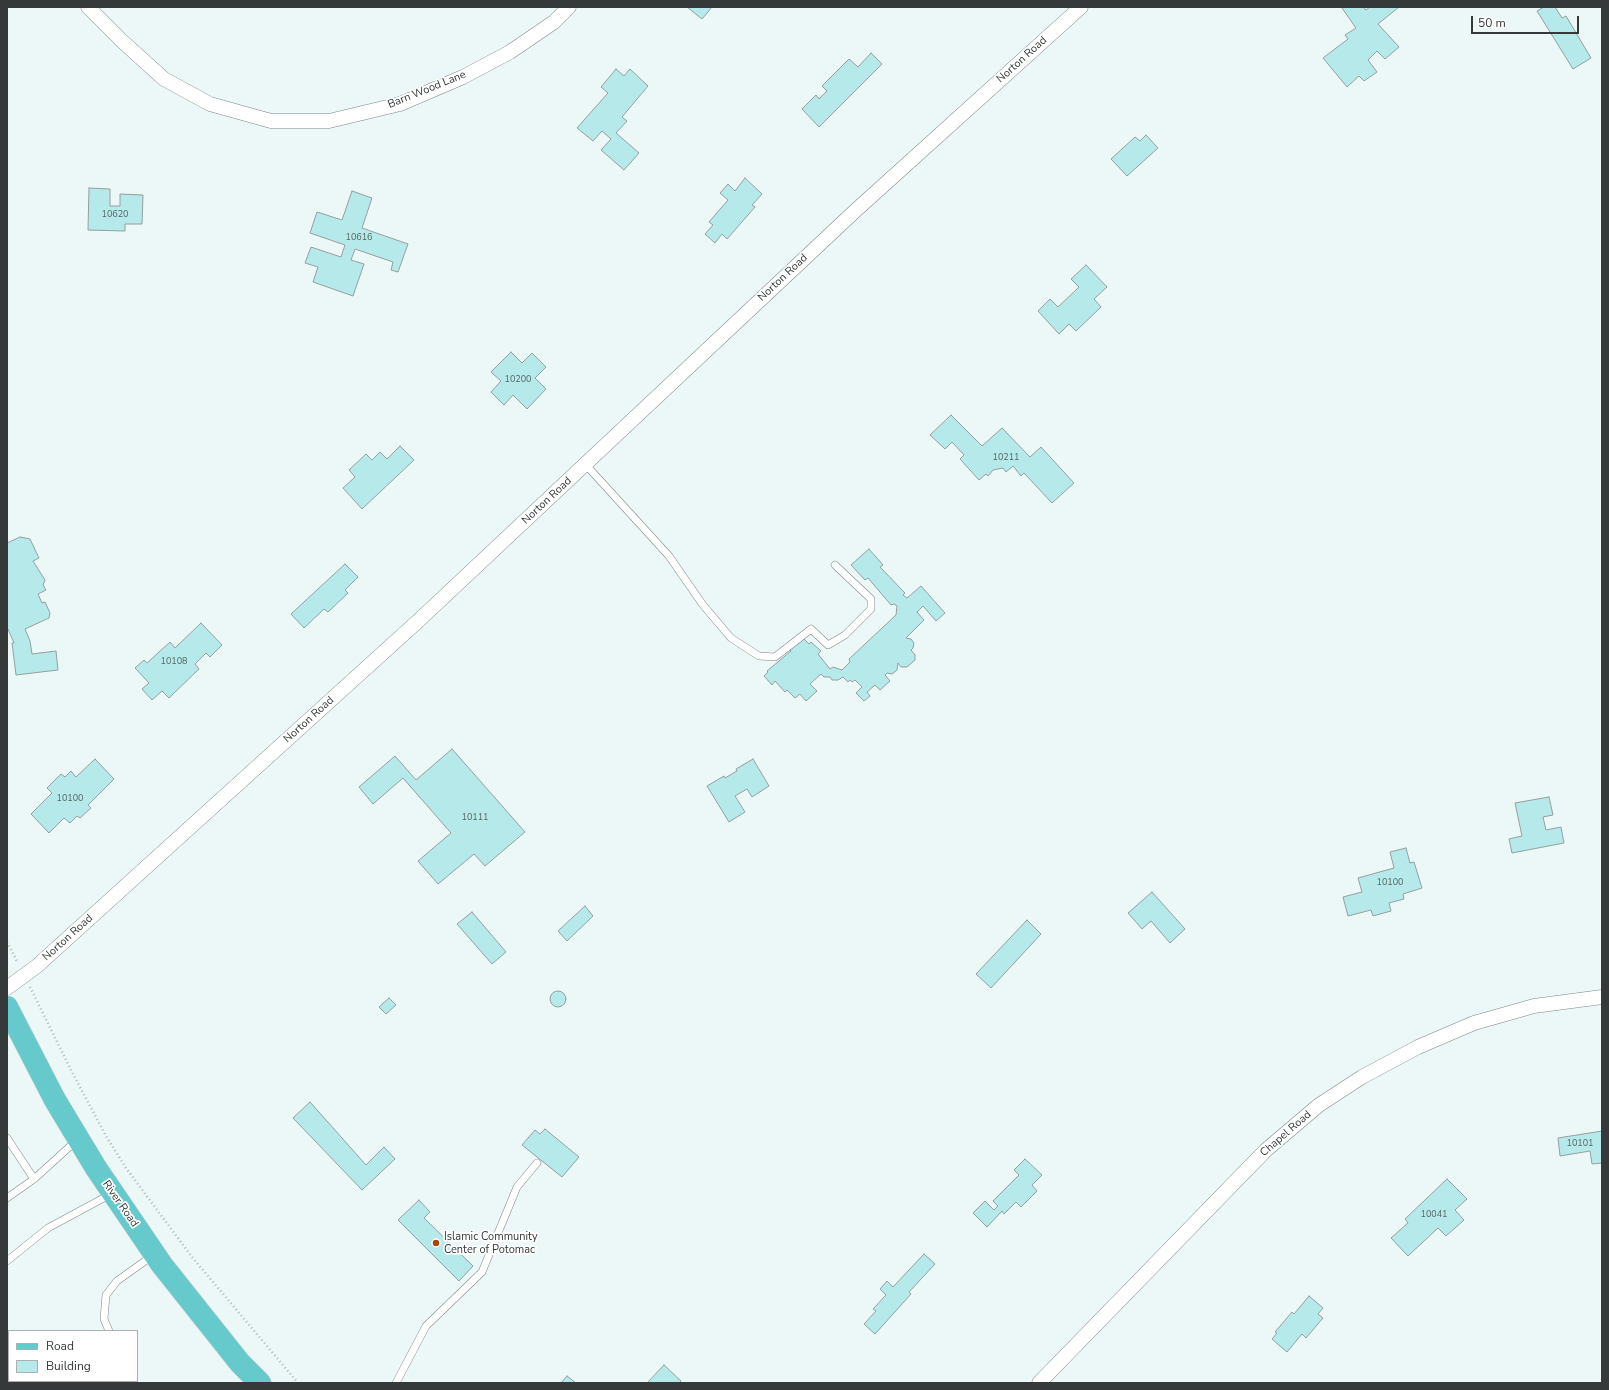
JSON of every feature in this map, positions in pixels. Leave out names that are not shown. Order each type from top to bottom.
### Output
[{"type":"main road","name":"River Road","points":[[7,1007],[54,1100],[113,1193],[155,1255],[240,1363],[260,1383]]},
{"type":"street","name":"Barn Wood Lane","points":[[88,7],[122,41],[164,79],[210,104],[271,121],[329,121],[400,104],[463,77],[510,52],[554,22],[569,7]]},
{"type":"street","name":"Norton Road","points":[[7,988],[43,960],[417,622],[855,211],[1081,7]]},
{"type":"street","name":"Chapel Road","points":[[1040,1383],[1266,1150],[1319,1106],[1362,1077],[1405,1054],[1474,1023],[1534,1006],[1602,997]]},
{"type":"lane","points":[[586,464],[669,556],[703,605],[731,638],[758,656],[775,657],[811,629],[828,645],[845,635],[871,609],[871,599],[835,565]]},
{"type":"lane","points":[[7,1138],[34,1179]]},
{"type":"lane","points":[[7,1198],[34,1179],[78,1139]]},
{"type":"lane","points":[[396,1383],[426,1326],[482,1272],[517,1187],[537,1163]]},
{"type":"lane","points":[[7,1261],[48,1228],[113,1193]]},
{"type":"lane","points":[[109,1330],[104,1319],[106,1295],[118,1281],[155,1255]]},
{"type":"path","points":[[7,942],[72,1072],[106,1136],[126,1168],[192,1257],[298,1383]]},
{"type":"building","points":[[687,7],[712,7],[702,19]]},
{"type":"building","points":[[1363,7],[1366,10],[1370,7],[1399,7],[1378,24],[1399,47],[1385,59],[1377,51],[1368,60],[1377,72],[1364,81],[1359,76],[1347,87],[1323,58],[1348,39],[1345,35],[1356,28],[1342,8]]},
{"type":"building","points":[[1544,7],[1555,7],[1562,18],[1566,16],[1591,58],[1573,69],[1537,11]]},
{"type":"building","points":[[871,53],[882,64],[819,127],[802,109],[816,95],[819,99],[827,91],[822,86],[849,59],[858,67]]},
{"type":"building","points":[[616,69],[624,76],[630,69],[648,86],[622,117],[627,121],[616,133],[639,153],[624,170],[601,150],[611,139],[602,131],[593,141],[577,128],[608,93],[601,87]]},
{"type":"building","points":[[1146,135],[1158,148],[1127,176],[1111,159],[1135,137],[1140,141]]},
{"type":"building","points":[[745,178],[762,194],[752,205],[755,207],[727,239],[722,234],[715,243],[705,234],[713,225],[709,222],[728,200],[720,193],[728,184],[735,191]]},
{"type":"building","points":[[89,188],[110,189],[110,206],[120,206],[120,194],[143,195],[142,224],[125,224],[125,231],[88,230]]},
{"type":"building","points":[[352,191],[372,198],[362,228],[408,244],[398,272],[391,270],[393,262],[355,249],[351,260],[364,264],[353,296],[313,282],[318,267],[305,263],[311,247],[341,257],[345,245],[310,233],[317,212],[342,220]]},
{"type":"building","points":[[1086,265],[1107,287],[1094,299],[1101,307],[1076,331],[1069,324],[1059,334],[1038,311],[1050,299],[1058,307],[1079,287],[1071,279]]},
{"type":"building","points":[[511,352],[522,363],[532,353],[546,367],[535,378],[546,389],[527,409],[513,395],[504,405],[491,392],[501,381],[491,372]]},
{"type":"building","points":[[951,415],[982,446],[1002,428],[1030,457],[1041,447],[1074,483],[1052,503],[1024,473],[1021,476],[1013,466],[1006,472],[1003,468],[993,470],[988,476],[986,474],[979,480],[960,459],[964,455],[952,442],[945,449],[930,435]]},
{"type":"building","points":[[400,446],[414,460],[362,509],[343,488],[355,477],[349,470],[366,454],[372,460],[380,452],[387,459]]},
{"type":"building","points":[[20,537],[30,539],[39,558],[33,561],[45,580],[43,585],[46,590],[38,594],[42,603],[45,602],[50,613],[49,618],[25,629],[30,641],[32,654],[56,651],[58,670],[16,675],[12,643],[14,643],[7,627],[7,543]]},
{"type":"building","points":[[869,549],[883,565],[880,567],[905,593],[903,595],[907,598],[921,586],[945,613],[936,621],[923,606],[917,612],[924,620],[906,638],[911,639],[914,643],[911,650],[915,655],[915,660],[907,667],[901,667],[898,663],[897,670],[892,674],[887,673],[885,675],[890,681],[880,690],[875,685],[867,692],[870,696],[864,701],[856,693],[862,687],[855,680],[852,682],[850,680],[848,682],[843,677],[838,680],[832,680],[830,677],[824,677],[821,674],[810,684],[817,691],[806,701],[800,694],[795,698],[787,690],[785,692],[775,681],[772,685],[764,676],[768,672],[767,671],[791,651],[789,649],[802,637],[809,644],[811,642],[821,651],[818,654],[830,669],[833,667],[842,670],[850,662],[849,659],[896,615],[897,606],[894,604],[891,605],[868,578],[865,580],[851,565]]},
{"type":"building","points":[[345,564],[358,577],[345,590],[348,593],[328,612],[324,609],[304,628],[291,614]]},
{"type":"building","points":[[201,623],[222,645],[210,657],[206,653],[195,664],[199,669],[169,698],[162,691],[152,700],[142,689],[149,683],[135,668],[144,660],[147,663],[170,642],[175,648]]},
{"type":"building","points":[[452,749],[525,832],[485,866],[474,854],[438,884],[418,861],[451,833],[403,778],[373,804],[359,787],[395,756],[416,780]]},
{"type":"building","points":[[95,759],[114,779],[88,805],[91,808],[80,818],[77,816],[70,823],[64,818],[49,833],[31,814],[52,793],[47,788],[61,774],[65,777],[71,771],[76,777]]},
{"type":"building","points":[[753,759],[769,786],[752,797],[747,789],[735,796],[745,812],[729,822],[707,786],[724,776],[725,778],[737,771],[736,769]]},
{"type":"building","points":[[1549,797],[1553,815],[1543,817],[1546,830],[1561,827],[1564,843],[1512,853],[1509,839],[1522,836],[1515,803]]},
{"type":"building","points":[[1406,848],[1410,863],[1414,862],[1422,888],[1403,894],[1404,899],[1389,903],[1391,911],[1373,916],[1371,910],[1348,916],[1343,897],[1362,892],[1358,878],[1394,868],[1390,852]]},
{"type":"building","points":[[1152,892],[1185,929],[1170,943],[1151,921],[1142,929],[1128,913]]},
{"type":"building","points":[[585,906],[593,916],[567,941],[558,931]]},
{"type":"building","points":[[472,912],[506,952],[492,964],[457,924]]},
{"type":"building","points":[[1027,920],[1041,934],[991,988],[976,974]]},
{"type":"building","points":[[558,991],[565,996],[566,999],[561,1006],[558,1007],[551,1002],[550,999],[555,992]]},
{"type":"building","points":[[389,998],[396,1005],[386,1014],[379,1007]]},
{"type":"building","points":[[310,1102],[366,1165],[384,1147],[395,1159],[362,1190],[293,1118]]},
{"type":"building","points":[[545,1129],[579,1157],[562,1177],[522,1145],[535,1130],[540,1134]]},
{"type":"building","points":[[1602,1131],[1602,1163],[1592,1164],[1590,1151],[1560,1156],[1558,1138]]},
{"type":"building","points":[[1025,1159],[1042,1175],[1032,1185],[1037,1191],[1021,1207],[1016,1202],[1004,1214],[1002,1211],[987,1227],[973,1213],[985,1201],[994,1210],[998,1206],[993,1201],[1019,1175],[1014,1170]]},
{"type":"building","points":[[1447,1179],[1467,1199],[1455,1210],[1464,1220],[1446,1236],[1438,1228],[1408,1256],[1391,1238],[1408,1223],[1405,1219]]},
{"type":"building","name":"Islamic Community Center of Potomac","points":[[419,1200],[430,1212],[424,1218],[473,1266],[459,1281],[398,1220]]},
{"type":"building","points":[[924,1254],[935,1264],[909,1292],[911,1294],[875,1334],[864,1324],[876,1311],[873,1309],[886,1295],[880,1289],[887,1281],[893,1287]]},
{"type":"building","points":[[1309,1296],[1323,1308],[1318,1314],[1323,1318],[1306,1338],[1302,1334],[1287,1352],[1272,1339],[1277,1333],[1275,1332],[1292,1312],[1294,1314]]},
{"type":"building","points":[[7,1360],[8,1382],[80,1382],[7,1383]]},
{"type":"building","points":[[664,1365],[681,1381],[679,1383],[647,1383]]},
{"type":"building","points":[[567,1376],[576,1383],[561,1383]]},
{"type":"place","name":"Islamic Community Center of Potomac","points":[[436,1243]]}]
